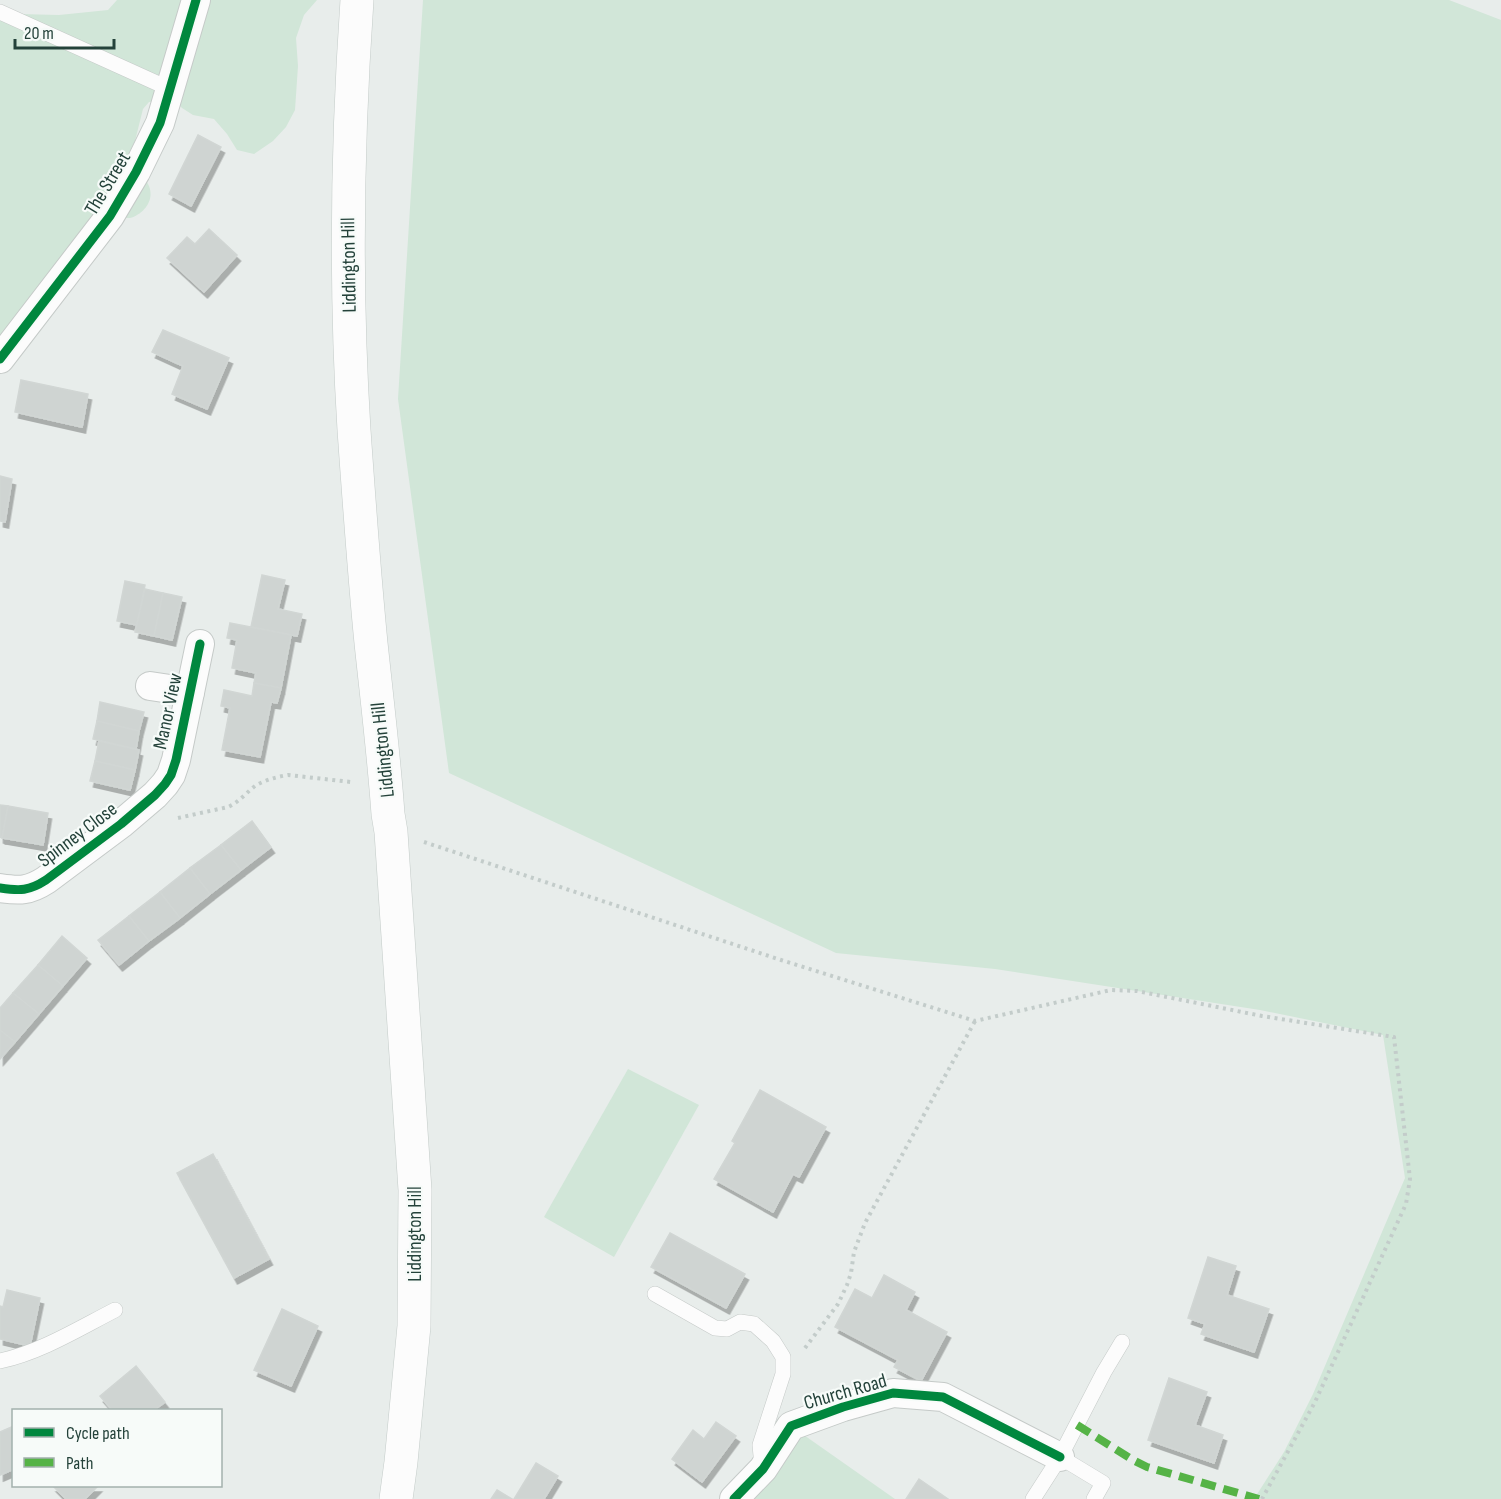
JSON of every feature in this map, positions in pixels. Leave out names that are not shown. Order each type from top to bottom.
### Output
[{"type":"main road","name":"Liddington Hill","points":[[357,0],[348,145],[348,289],[359,496],[391,832],[415,1190],[414,1326],[402,1462],[396,1499]]},
{"type":"street","name":"The Street","points":[[0,359],[110,216],[136,171],[160,123],[196,0]]},
{"type":"street","name":"Manor View","points":[[165,784],[176,760],[200,644]]},
{"type":"street","name":"Manor View","points":[[150,687],[190,692]]},
{"type":"street","name":"Spinney Close","points":[[0,888],[20,890],[35,887],[136,812],[165,784]]},
{"type":"street","name":"Church Road","points":[[735,1499],[763,1469],[791,1426],[843,1407],[893,1393],[943,1397],[1060,1457]]},
{"type":"lane","points":[[0,12],[170,89]]},
{"type":"lane","points":[[655,1294],[715,1328],[727,1329],[740,1322],[754,1324],[773,1341],[783,1357],[783,1374],[760,1445],[763,1469]]},
{"type":"lane","points":[[0,1361],[43,1348],[115,1310]]},
{"type":"lane","points":[[1033,1499],[1060,1457],[1122,1342]]},
{"type":"lane","points":[[1060,1457],[1103,1483],[1094,1499]]},
{"type":"path","points":[[174,819],[228,807],[235,804],[256,786],[279,776],[359,783],[385,782]]},
{"type":"path","points":[[449,850],[781,960],[975,1021],[1112,990],[1137,991],[1262,1016],[1394,1037],[1410,1179],[1406,1204],[1315,1402],[1262,1499]]},
{"type":"path","points":[[783,1374],[811,1341],[848,1286],[854,1252],[865,1223],[975,1021]]},
{"type":"green space","points":[[117,0],[317,0],[304,15],[296,38],[298,66],[295,110],[286,127],[273,141],[254,154],[237,150],[214,119],[193,115],[174,100],[149,102],[143,109],[135,141],[127,157],[148,184],[151,195],[147,205],[135,216],[120,218],[0,342],[0,21],[19,14],[59,15],[108,10]]},
{"type":"green space","points":[[423,0],[1449,0],[1501,20],[1501,1499],[1254,1499],[1284,1452],[1313,1394],[1405,1178],[1383,1035],[1260,1010],[995,969],[836,953],[449,773],[398,399]]},
{"type":"green space","points":[[628,1069],[699,1105],[614,1257],[544,1217]]},
{"type":"green space","points":[[791,1426],[895,1499],[734,1499]]},
{"type":"building","points":[[198,135],[221,147],[191,206],[169,194]]},
{"type":"building","points":[[209,229],[237,255],[204,292],[167,258],[187,237],[195,244]]},
{"type":"building","points":[[163,330],[229,358],[207,409],[172,394],[183,366],[152,352]]},
{"type":"building","points":[[21,380],[88,394],[82,427],[15,412]]},
{"type":"building","points":[[0,476],[12,479],[5,522],[0,521]]},
{"type":"building","points":[[262,575],[285,580],[278,609],[302,614],[297,636],[251,627]]},
{"type":"building","points":[[125,581],[145,585],[137,625],[117,621]]},
{"type":"building","points":[[145,589],[163,593],[154,636],[135,632]]},
{"type":"building","points":[[163,593],[182,597],[172,640],[154,636]]},
{"type":"building","points":[[230,623],[291,635],[281,688],[254,683],[256,673],[232,668],[237,640],[227,638]]},
{"type":"building","points":[[254,683],[281,688],[277,703],[271,702],[260,757],[222,750],[230,708],[221,706],[224,690],[252,696]]},
{"type":"building","points":[[100,702],[144,712],[139,731],[97,721]]},
{"type":"building","points":[[97,721],[139,731],[136,749],[93,739]]},
{"type":"building","points":[[99,741],[139,750],[135,770],[95,761]]},
{"type":"building","points":[[95,761],[135,770],[130,790],[90,781]]},
{"type":"building","points":[[0,805],[8,806],[2,838],[0,837]]},
{"type":"building","points":[[8,806],[48,813],[43,845],[2,838]]},
{"type":"building","points":[[252,821],[271,847],[241,870],[221,845]]},
{"type":"building","points":[[221,845],[241,870],[210,894],[190,868]]},
{"type":"building","points":[[190,868],[210,894],[180,918],[160,892]]},
{"type":"building","points":[[160,892],[180,918],[149,941],[129,916]]},
{"type":"building","points":[[129,916],[149,941],[119,965],[98,940]]},
{"type":"building","points":[[62,936],[87,958],[63,986],[38,965]]},
{"type":"building","points":[[38,965],[63,986],[39,1014],[13,993]]},
{"type":"building","points":[[13,993],[39,1014],[15,1042],[0,1030],[0,1008]]},
{"type":"building","points":[[0,1030],[15,1042],[0,1059]]},
{"type":"building","points":[[760,1090],[826,1127],[799,1177],[793,1174],[773,1212],[714,1179],[735,1143],[732,1141]]},
{"type":"building","points":[[213,1154],[269,1259],[234,1278],[177,1173]]},
{"type":"building","points":[[670,1233],[745,1274],[726,1308],[651,1267]]},
{"type":"building","points":[[1208,1257],[1236,1266],[1227,1295],[1269,1309],[1254,1352],[1201,1334],[1205,1324],[1188,1318]]},
{"type":"building","points":[[884,1275],[915,1292],[906,1310],[947,1332],[921,1381],[894,1367],[898,1360],[835,1327],[855,1289],[872,1298]]},
{"type":"building","points":[[7,1290],[40,1298],[30,1346],[0,1339],[0,1306],[3,1307]]},
{"type":"building","points":[[282,1309],[318,1326],[291,1386],[254,1370]]},
{"type":"building","points":[[136,1366],[165,1402],[155,1409],[111,1409],[100,1396]]},
{"type":"building","points":[[1169,1378],[1207,1392],[1195,1425],[1223,1435],[1214,1463],[1148,1440]]},
{"type":"building","points":[[716,1422],[736,1436],[702,1482],[672,1459],[693,1430],[704,1439]]},
{"type":"building","points":[[12,1427],[12,1470],[0,1475],[0,1432]]},
{"type":"building","points":[[536,1463],[558,1476],[544,1499],[514,1499]]},
{"type":"building","points":[[919,1479],[948,1499],[906,1499]]},
{"type":"building","points":[[54,1487],[97,1487],[85,1499],[66,1499]]},
{"type":"building","points":[[497,1490],[512,1499],[491,1499]]},
{"type":"marked path","points":[[1077,1425],[1147,1467],[1259,1499]]},
{"type":"cycle path","points":[[0,359],[110,216],[136,172],[160,123],[196,0]]},
{"type":"cycle path","points":[[0,888],[24,889],[46,880],[121,824],[165,784],[176,760],[200,644]]},
{"type":"cycle path","points":[[734,1499],[763,1469],[791,1426],[843,1407],[893,1393],[943,1397],[1060,1457]]}]
